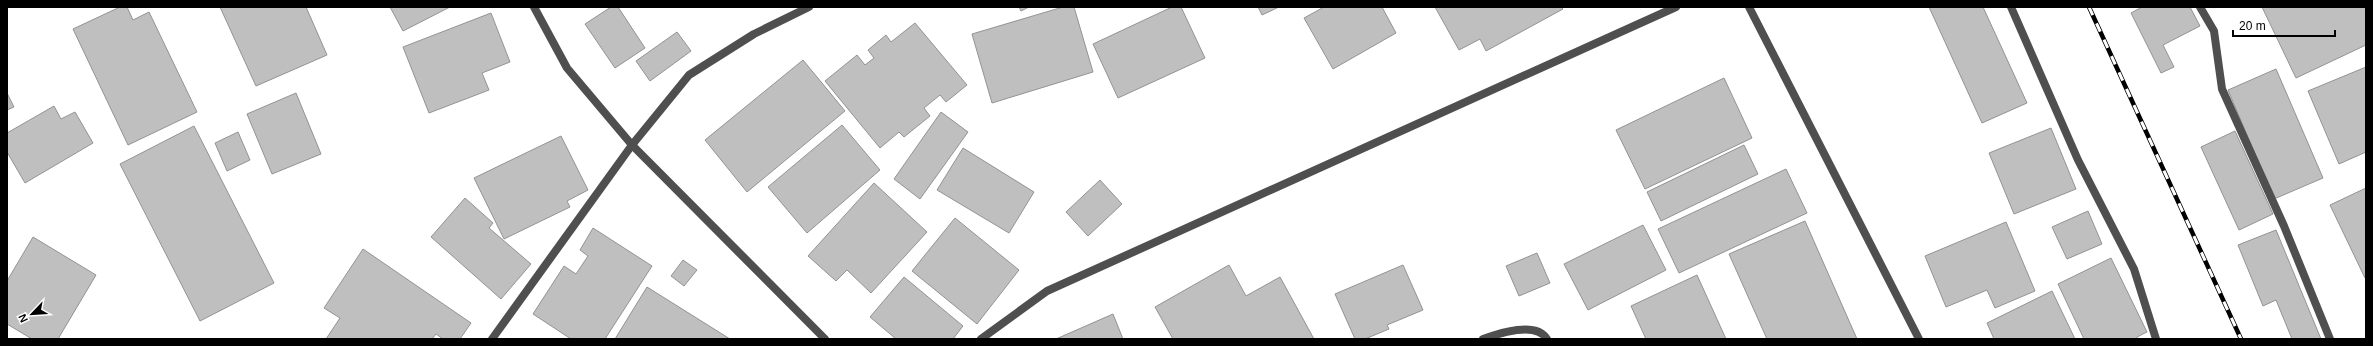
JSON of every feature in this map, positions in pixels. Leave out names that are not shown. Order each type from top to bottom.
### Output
[{"type":"street","points":[[534,7],[567,68],[632,145],[825,339]]},
{"type":"street","points":[[492,339],[632,145],[689,75],[754,34],[809,7]]},
{"type":"street","points":[[981,339],[1047,291],[1676,7]]},
{"type":"street","points":[[1749,7],[1918,339]]},
{"type":"street","points":[[2011,7],[2078,160],[2134,269],[2156,339]]},
{"type":"street","points":[[2200,7],[2214,31],[2222,89],[2284,226],[2330,339]]},
{"type":"street","points":[[1483,339],[1528,329],[1544,334],[1547,339]]},
{"type":"building","points":[[120,7],[127,7],[133,20],[149,12],[197,112],[128,145],[73,29]]},
{"type":"building","points":[[220,7],[306,7],[327,55],[256,86]]},
{"type":"building","points":[[390,7],[450,7],[403,31]]},
{"type":"building","points":[[611,7],[618,7],[645,48],[615,68],[585,24]]},
{"type":"building","points":[[1019,7],[1029,7],[1021,11]]},
{"type":"building","points":[[1063,7],[1074,7],[1093,72],[992,103],[972,34]]},
{"type":"building","points":[[1172,7],[1181,7],[1205,58],[1118,98],[1093,44]]},
{"type":"building","points":[[1258,7],[1279,7],[1262,15]]},
{"type":"building","points":[[1324,7],[1382,7],[1396,33],[1333,69],[1304,18]]},
{"type":"building","points":[[1435,7],[1561,7],[1563,9],[1486,51],[1480,39],[1459,50]]},
{"type":"building","points":[[1929,7],[1983,7],[2027,103],[1982,123]]},
{"type":"building","points":[[2142,7],[2190,7],[2200,26],[2163,45],[2174,67],[2161,73],[2131,13]]},
{"type":"building","points":[[2262,7],[2366,7],[2366,45],[2296,78]]},
{"type":"building","points":[[491,13],[510,62],[482,73],[489,90],[429,113],[403,47]]},
{"type":"building","points":[[915,23],[967,85],[946,102],[940,95],[924,108],[930,116],[904,137],[899,132],[880,148],[825,81],[857,55],[865,65],[874,58],[868,50],[886,35],[891,42]]},
{"type":"building","points":[[677,32],[691,51],[650,81],[636,61]]},
{"type":"building","points":[[803,60],[845,111],[747,192],[705,140]]},
{"type":"building","points":[[2366,67],[2366,152],[2339,164],[2308,91]]},
{"type":"building","points":[[2276,69],[2323,178],[2274,199],[2228,90]]},
{"type":"building","points":[[1724,78],[1752,138],[1645,189],[1616,130]]},
{"type":"building","points":[[7,93],[14,107],[7,110]]},
{"type":"building","points":[[296,93],[321,154],[272,174],[247,114]]},
{"type":"building","points":[[54,106],[61,119],[75,112],[93,143],[25,183],[7,152],[7,133]]},
{"type":"building","points":[[941,112],[968,132],[920,199],[894,179]]},
{"type":"building","points":[[842,125],[880,170],[807,233],[768,187]]},
{"type":"building","points":[[194,126],[274,283],[200,321],[120,164]]},
{"type":"building","points":[[2051,128],[2076,189],[2014,214],[1989,153]]},
{"type":"building","points":[[2235,131],[2273,214],[2239,230],[2201,147]]},
{"type":"building","points":[[238,132],[250,160],[227,171],[215,143]]},
{"type":"building","points":[[561,136],[588,190],[567,201],[570,207],[504,239],[474,178]]},
{"type":"building","points":[[1744,145],[1758,174],[1661,221],[1647,192]]},
{"type":"building","points":[[963,148],[1034,192],[1009,233],[937,190]]},
{"type":"building","points":[[1786,169],[1807,213],[1679,273],[1658,229]]},
{"type":"building","points":[[1100,180],[1122,204],[1088,236],[1066,212]]},
{"type":"building","points":[[874,183],[927,232],[871,293],[847,270],[836,281],[808,256]]},
{"type":"building","points":[[2366,188],[2366,278],[2365,278],[2330,205]]},
{"type":"building","points":[[465,198],[493,223],[489,228],[531,264],[501,299],[431,237]]},
{"type":"building","points":[[2088,211],[2102,244],[2067,259],[2052,227]]},
{"type":"building","points":[[955,218],[1019,270],[977,324],[912,271]]},
{"type":"building","points":[[1805,221],[1857,339],[1767,339],[1729,254]]},
{"type":"building","points":[[2006,222],[2035,291],[1995,308],[1987,290],[1946,307],[1925,256]]},
{"type":"building","points":[[1643,225],[1666,270],[1588,310],[1564,264]]},
{"type":"building","points":[[593,228],[652,266],[605,339],[571,339],[533,314],[564,266],[576,274],[588,256],[580,250]]},
{"type":"building","points":[[2276,230],[2321,339],[2292,339],[2276,300],[2263,306],[2238,245]]},
{"type":"building","points":[[33,237],[96,275],[58,339],[32,339],[7,324],[7,281]]},
{"type":"building","points":[[363,249],[471,323],[460,339],[443,339],[436,334],[432,339],[326,339],[340,318],[324,308]]},
{"type":"building","points":[[1537,253],[1550,283],[1519,296],[1506,266]]},
{"type":"building","points":[[2111,258],[2147,332],[2137,337],[2137,339],[2084,339],[2058,284]]},
{"type":"building","points":[[683,260],[697,270],[684,286],[671,276]]},
{"type":"building","points":[[1229,265],[1246,296],[1280,277],[1314,339],[1173,339],[1155,307]]},
{"type":"building","points":[[1403,265],[1423,310],[1387,325],[1389,329],[1365,339],[1355,339],[1335,294]]},
{"type":"building","points":[[1697,275],[1726,339],[1646,339],[1631,306]]},
{"type":"building","points":[[904,277],[963,326],[953,339],[896,339],[870,317]]},
{"type":"building","points":[[647,287],[730,339],[615,339]]},
{"type":"building","points":[[2052,291],[2075,339],[1994,339],[1987,323]]},
{"type":"building","points":[[1113,314],[1123,339],[1056,339]]},
{"type":"railway","points":[[2089,7],[2241,339]]}]
